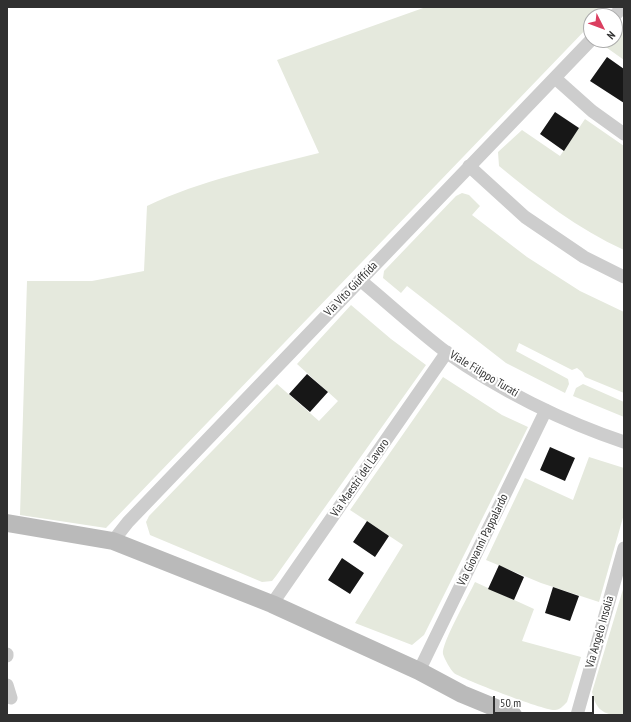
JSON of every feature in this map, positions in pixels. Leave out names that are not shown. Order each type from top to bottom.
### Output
[{"type":"main road","points":[[7,523],[113,541],[272,604],[420,671],[462,694],[513,715]]},
{"type":"street","name":"Via Vito Giuffrida","points":[[113,541],[128,522],[583,48]]},
{"type":"street","points":[[555,78],[592,111],[624,134]]},
{"type":"street","points":[[469,166],[524,216],[584,257],[624,277]]},
{"type":"street","name":"Viale Filippo Turati","points":[[360,280],[447,352],[499,385],[546,410],[603,435],[624,442]]},
{"type":"street","name":"Via Maestri del Lavoro","points":[[272,604],[447,352]]},
{"type":"street","name":"Via Giovanni Pappalardo","points":[[420,671],[546,410]]},
{"type":"street","name":"Via Angelo Insolia","points":[[577,715],[624,548]]},
{"type":"street","points":[[7,685],[11,698]]},
{"type":"shaded area","points":[[426,7],[607,7],[583,8],[583,32],[106,528],[20,515],[27,281],[92,281],[144,271],[147,206],[210,182],[319,153],[277,60]]},
{"type":"shaded area","points":[[624,23],[624,60],[607,48],[623,48]]},
{"type":"shaded area","points":[[585,119],[624,146],[624,250],[575,223],[499,166],[498,152],[522,130],[560,156]]},
{"type":"shaded area","points":[[462,193],[469,195],[480,206],[472,215],[527,257],[580,291],[624,312],[624,393],[585,377],[577,368],[572,370],[519,343],[516,351],[568,379],[569,384],[565,393],[506,363],[407,286],[401,293],[383,278],[384,271],[456,196]]},
{"type":"shaded area","points":[[351,305],[391,339],[426,365],[272,581],[262,582],[150,535],[146,522],[149,516],[277,384],[319,421],[338,401],[297,364]]},
{"type":"shaded area","points":[[443,377],[502,415],[528,427],[424,635],[412,645],[355,623],[403,545],[350,510]]},
{"type":"shaded area","points":[[583,384],[624,402],[624,417],[573,396],[576,388]]},
{"type":"shaded area","points":[[589,457],[624,468],[624,514],[599,602],[541,583],[486,560],[525,478],[573,500]]},
{"type":"shaded area","points":[[475,582],[534,609],[522,641],[581,657],[567,702],[560,709],[548,709],[487,688],[454,673],[446,662],[443,654],[446,640]]},
{"type":"shaded area","points":[[624,586],[624,715],[617,715],[602,711],[596,704],[592,692]]},
{"type":"building","points":[[607,57],[624,69],[624,103],[590,81]]},
{"type":"building","points":[[555,112],[579,128],[564,151],[540,134]]},
{"type":"building","points":[[307,374],[328,392],[310,412],[289,394]]},
{"type":"building","points":[[550,447],[575,458],[565,481],[540,470]]},
{"type":"building","points":[[367,521],[389,536],[375,557],[353,542]]},
{"type":"building","points":[[342,558],[364,573],[350,594],[328,580]]},
{"type":"building","points":[[499,565],[524,577],[514,600],[488,589]]},
{"type":"building","points":[[553,587],[579,596],[570,621],[545,613]]}]
